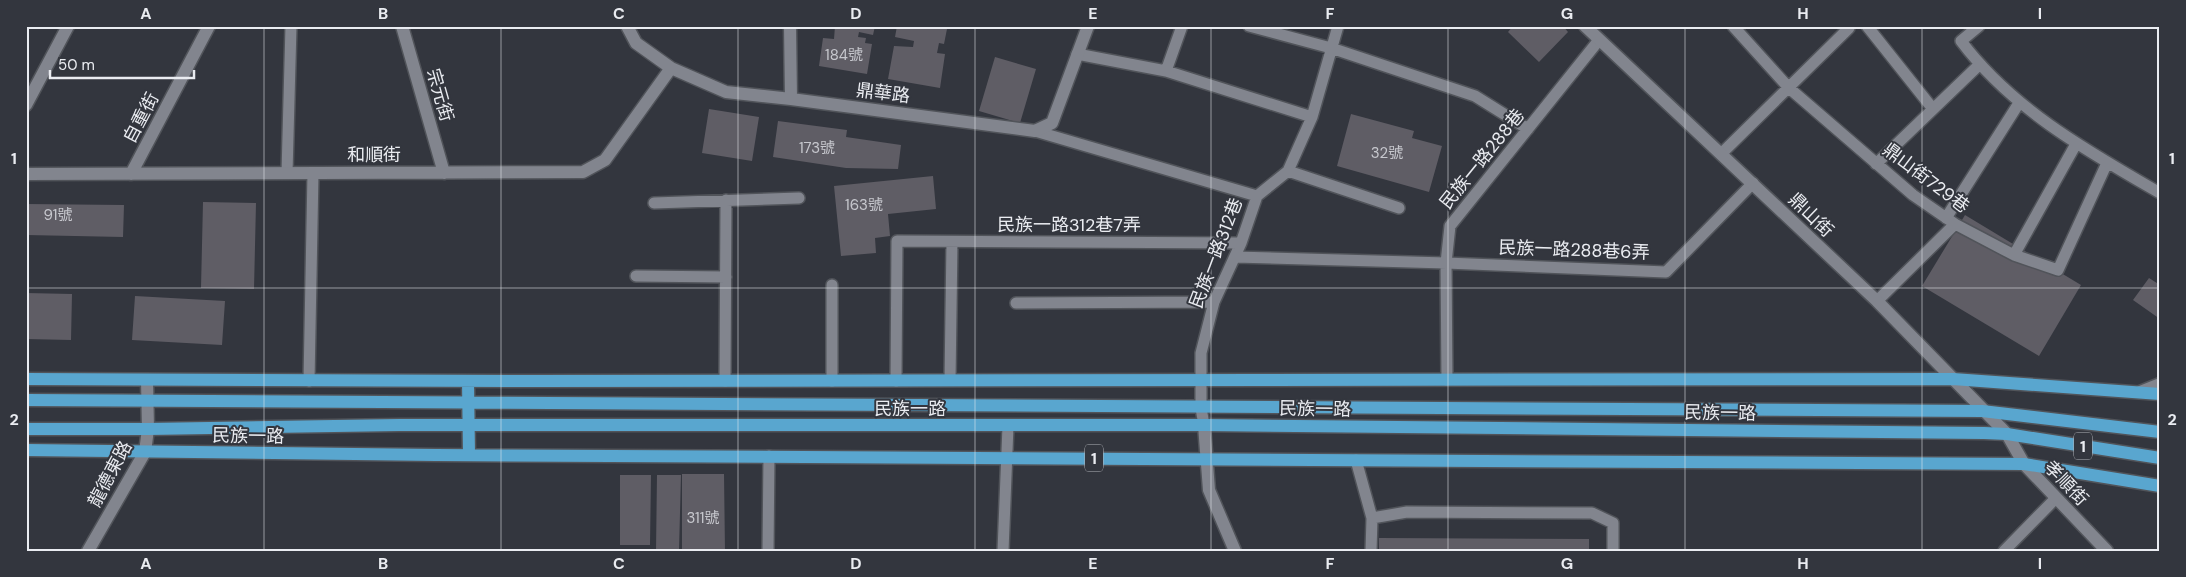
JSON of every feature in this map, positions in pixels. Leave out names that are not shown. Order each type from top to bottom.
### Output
[{"type":"main road","name":"民族一路","points":[[26,379],[309,381],[1953,379],[2160,394]]},
{"type":"main road","points":[[468,381],[469,455]]},
{"type":"main road","name":"民族一路","points":[[26,400],[1982,411],[2160,432]]},
{"type":"main road","name":"民族一路","points":[[26,429],[1204,425],[2007,434],[2160,458]]},
{"type":"main road","name":"民族一路","points":[[26,450],[469,455],[2024,464],[2160,486]]},
{"type":"street","points":[[26,105],[68,26]]},
{"type":"street","name":"自重街","points":[[131,174],[209,26]]},
{"type":"street","name":"宗元街","points":[[402,26],[444,172]]},
{"type":"street","name":"鼎華路","points":[[627,26],[636,43],[671,68],[726,92],[1034,131]]},
{"type":"street","points":[[790,26],[791,99]]},
{"type":"street","points":[[1034,131],[1052,123],[1088,26]]},
{"type":"street","name":"鼎山街","points":[[1585,26],[1877,301],[1982,411],[2007,434]]},
{"type":"street","name":"和順街","points":[[26,174],[583,172],[605,160],[671,68]]},
{"type":"street","name":"龍德東路","points":[[88,551],[146,452],[148,429],[147,380]]},
{"type":"street","name":"民族一路","points":[[2140,392],[2160,384]]},
{"type":"street","points":[[1204,425],[1209,490],[1235,551]]},
{"type":"street","name":"孝順街","points":[[2007,434],[2024,464],[2107,551]]},
{"type":"lane","points":[[287,173],[291,26]]},
{"type":"lane","points":[[1166,71],[1182,26]]},
{"type":"lane","points":[[1249,26],[1331,48],[1476,96],[1528,129]]},
{"type":"lane","name":"民族一路312巷","points":[[1204,425],[1201,408],[1201,353],[1214,302],[1241,243],[1257,196],[1288,171],[1312,117],[1338,26]]},
{"type":"lane","name":"鼎山街729巷","points":[[1733,26],[1789,88],[1913,195],[1950,221],[2014,256],[2058,270],[2107,163]]},
{"type":"lane","points":[[1867,26],[1933,109]]},
{"type":"lane","points":[[1979,26],[1960,41],[1979,66],[2019,102],[2076,144],[2160,193]]},
{"type":"lane","points":[[1722,154],[1849,28]]},
{"type":"lane","name":"民族一路288巷","points":[[1447,380],[1446,263],[1450,226],[1599,40]]},
{"type":"lane","points":[[1077,54],[1166,71],[1312,117]]},
{"type":"lane","points":[[1876,164],[1979,66]]},
{"type":"lane","points":[[1877,301],[1950,221],[2019,102]]},
{"type":"lane","points":[[1034,131],[1257,196]]},
{"type":"lane","points":[[2014,256],[2076,144]]},
{"type":"lane","points":[[1288,171],[1399,208]]},
{"type":"lane","points":[[309,381],[313,173]]},
{"type":"lane","name":"民族一路288巷6弄","points":[[1235,257],[1666,272],[1752,183]]},
{"type":"lane","points":[[654,203],[799,198]]},
{"type":"lane","points":[[725,381],[726,200]]},
{"type":"lane","name":"民族一路312巷7弄","points":[[896,381],[897,241],[1241,243]]},
{"type":"lane","points":[[950,380],[952,242]]},
{"type":"lane","points":[[636,276],[726,277]]},
{"type":"lane","points":[[832,285],[832,381]]},
{"type":"lane","points":[[1016,303],[1214,302]]},
{"type":"lane","points":[[1003,551],[1008,426]]},
{"type":"lane","points":[[768,551],[769,456]]},
{"type":"lane","points":[[1356,460],[1372,518],[1371,551]]},
{"type":"lane","points":[[2004,551],[2056,498]]},
{"type":"lane","points":[[1372,518],[1407,512],[1592,513],[1613,523],[1613,551]]},
{"type":"building","points":[[835,26],[875,26],[873,35],[859,32],[858,37],[866,38],[865,43],[872,44],[867,74],[819,66],[823,38],[834,39]]},
{"type":"building","points":[[897,26],[939,26],[938,28],[947,29],[944,44],[939,43],[937,53],[945,54],[940,88],[888,79],[894,46],[913,47],[914,41],[895,37]]},
{"type":"building","points":[[1513,26],[1563,26],[1568,32],[1539,62],[1508,32]]},
{"type":"building","points":[[995,57],[1036,69],[1020,123],[979,111]]},
{"type":"building","points":[[709,109],[759,117],[752,161],[702,153]]},
{"type":"building","points":[[1351,114],[1414,131],[1412,138],[1442,146],[1429,192],[1337,166]]},
{"type":"building","points":[[778,121],[847,130],[846,137],[901,145],[898,169],[846,168],[773,157]]},
{"type":"building","points":[[933,176],[936,209],[888,214],[890,236],[875,238],[876,253],[841,256],[834,186]]},
{"type":"building","points":[[203,202],[256,203],[254,289],[201,288]]},
{"type":"building","points":[[26,204],[124,205],[123,237],[26,235]]},
{"type":"building","points":[[1965,215],[2081,285],[2039,356],[1922,286]]},
{"type":"building","points":[[2149,278],[2160,285],[2160,319],[2133,300]]},
{"type":"building","points":[[26,293],[72,294],[71,340],[26,339]]},
{"type":"building","points":[[135,296],[225,301],[222,345],[132,340]]},
{"type":"building","points":[[682,474],[724,474],[725,551],[682,551]]},
{"type":"building","points":[[620,475],[651,475],[650,545],[620,545]]},
{"type":"building","points":[[657,475],[681,475],[679,551],[656,551]]},
{"type":"building","points":[[1379,538],[1589,539],[1589,551],[1379,551]]}]
